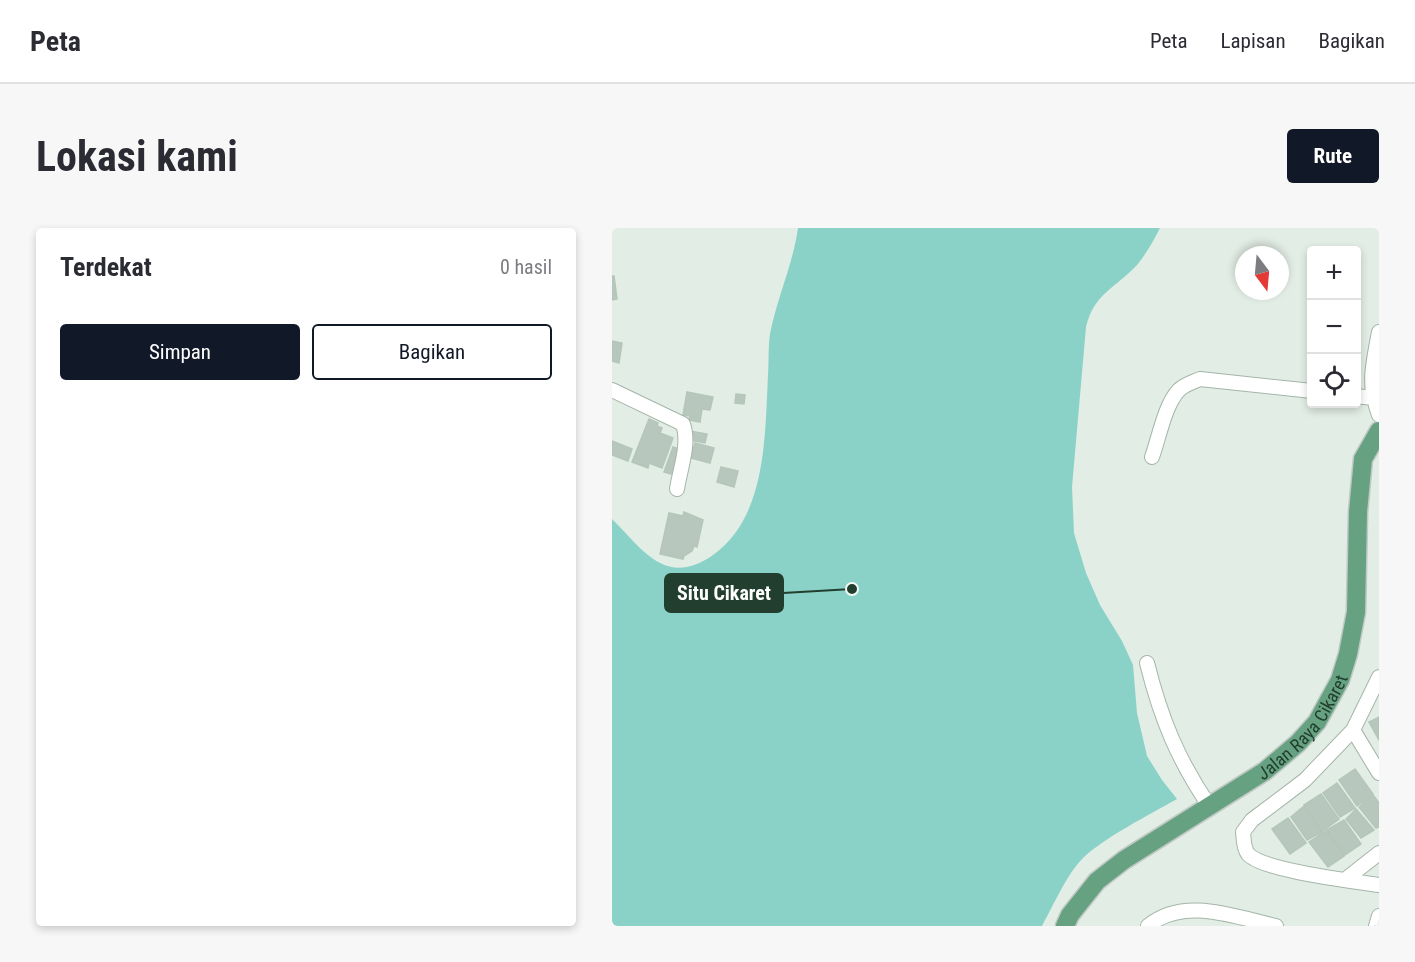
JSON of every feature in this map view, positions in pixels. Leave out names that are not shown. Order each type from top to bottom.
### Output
[{"type":"main road","name":"Jalan Raya Cikaret","points":[[1065,926],[1070,915],[1097,881],[1124,860],[1265,771],[1298,743],[1317,722],[1340,680],[1348,654],[1356,612],[1358,512],[1363,459],[1379,431]]},
{"type":"street","points":[[1379,332],[1371,377],[1373,398],[1379,415]]},
{"type":"street","points":[[1152,457],[1168,408],[1178,391],[1188,383],[1200,379],[1307,391]]},
{"type":"street","points":[[612,390],[683,424],[684,448],[677,489]]},
{"type":"street","points":[[1361,397],[1373,398]]},
{"type":"street","points":[[1147,663],[1166,729],[1194,784],[1210,807]]},
{"type":"street","points":[[1379,677],[1353,730],[1305,780],[1252,820],[1244,832],[1244,847],[1250,856],[1310,875],[1379,885]]},
{"type":"street","points":[[1353,730],[1379,773]]},
{"type":"street","points":[[1346,879],[1379,853]]},
{"type":"street","points":[[1148,926],[1158,918],[1175,911],[1192,910],[1213,912],[1276,926]]},
{"type":"street","points":[[1376,926],[1379,916]]},
{"type":"water","points":[[798,228],[1160,228],[1137,265],[1094,306],[1086,327],[1072,487],[1074,533],[1086,573],[1100,605],[1122,641],[1133,665],[1137,713],[1147,756],[1177,799],[1115,834],[1083,858],[1066,881],[1042,926],[612,926],[612,519],[645,553],[656,561],[682,568],[713,555],[731,539],[744,519],[760,473],[764,448],[770,334]]},
{"type":"building","points":[[612,276],[614,276],[617,299],[612,300]]},
{"type":"building","points":[[612,341],[622,343],[619,363],[612,361]]},
{"type":"building","points":[[687,392],[713,397],[710,410],[702,409],[700,422],[689,420],[690,416],[683,415]]},
{"type":"building","points":[[736,394],[745,395],[744,404],[735,403]]},
{"type":"building","points":[[649,419],[658,423],[657,426],[662,428],[660,433],[673,438],[662,468],[649,463],[648,468],[632,462]]},
{"type":"building","points":[[690,431],[707,434],[705,443],[689,440]]},
{"type":"building","points":[[612,441],[632,449],[628,461],[612,455]]},
{"type":"building","points":[[695,443],[714,448],[710,463],[687,457],[687,445],[694,447]]},
{"type":"building","points":[[673,447],[679,449],[675,475],[664,472]]},
{"type":"building","points":[[721,467],[738,471],[734,487],[717,482]]},
{"type":"building","points":[[684,512],[703,520],[697,547],[694,546],[683,559],[660,554],[669,513],[683,516]]},
{"type":"building","points":[[1379,717],[1379,740],[1369,722]]},
{"type":"building","points":[[1355,769],[1373,794],[1357,806],[1339,780]]},
{"type":"building","points":[[1337,783],[1355,808],[1340,817],[1323,793]]},
{"type":"building","points":[[1321,794],[1339,819],[1323,831],[1304,805]]},
{"type":"building","points":[[1373,795],[1379,803],[1379,827],[1376,828],[1359,807]]},
{"type":"building","points":[[1304,806],[1322,832],[1307,840],[1291,817]]},
{"type":"building","points":[[1356,809],[1374,830],[1361,838],[1346,819]]},
{"type":"building","points":[[1288,818],[1306,843],[1290,854],[1272,829]]},
{"type":"building","points":[[1344,820],[1361,844],[1345,855],[1327,830]]},
{"type":"building","points":[[1326,831],[1344,856],[1328,867],[1309,842]]},
{"type":"place","name":"Situ Cikaret","points":[[852,589]]}]
